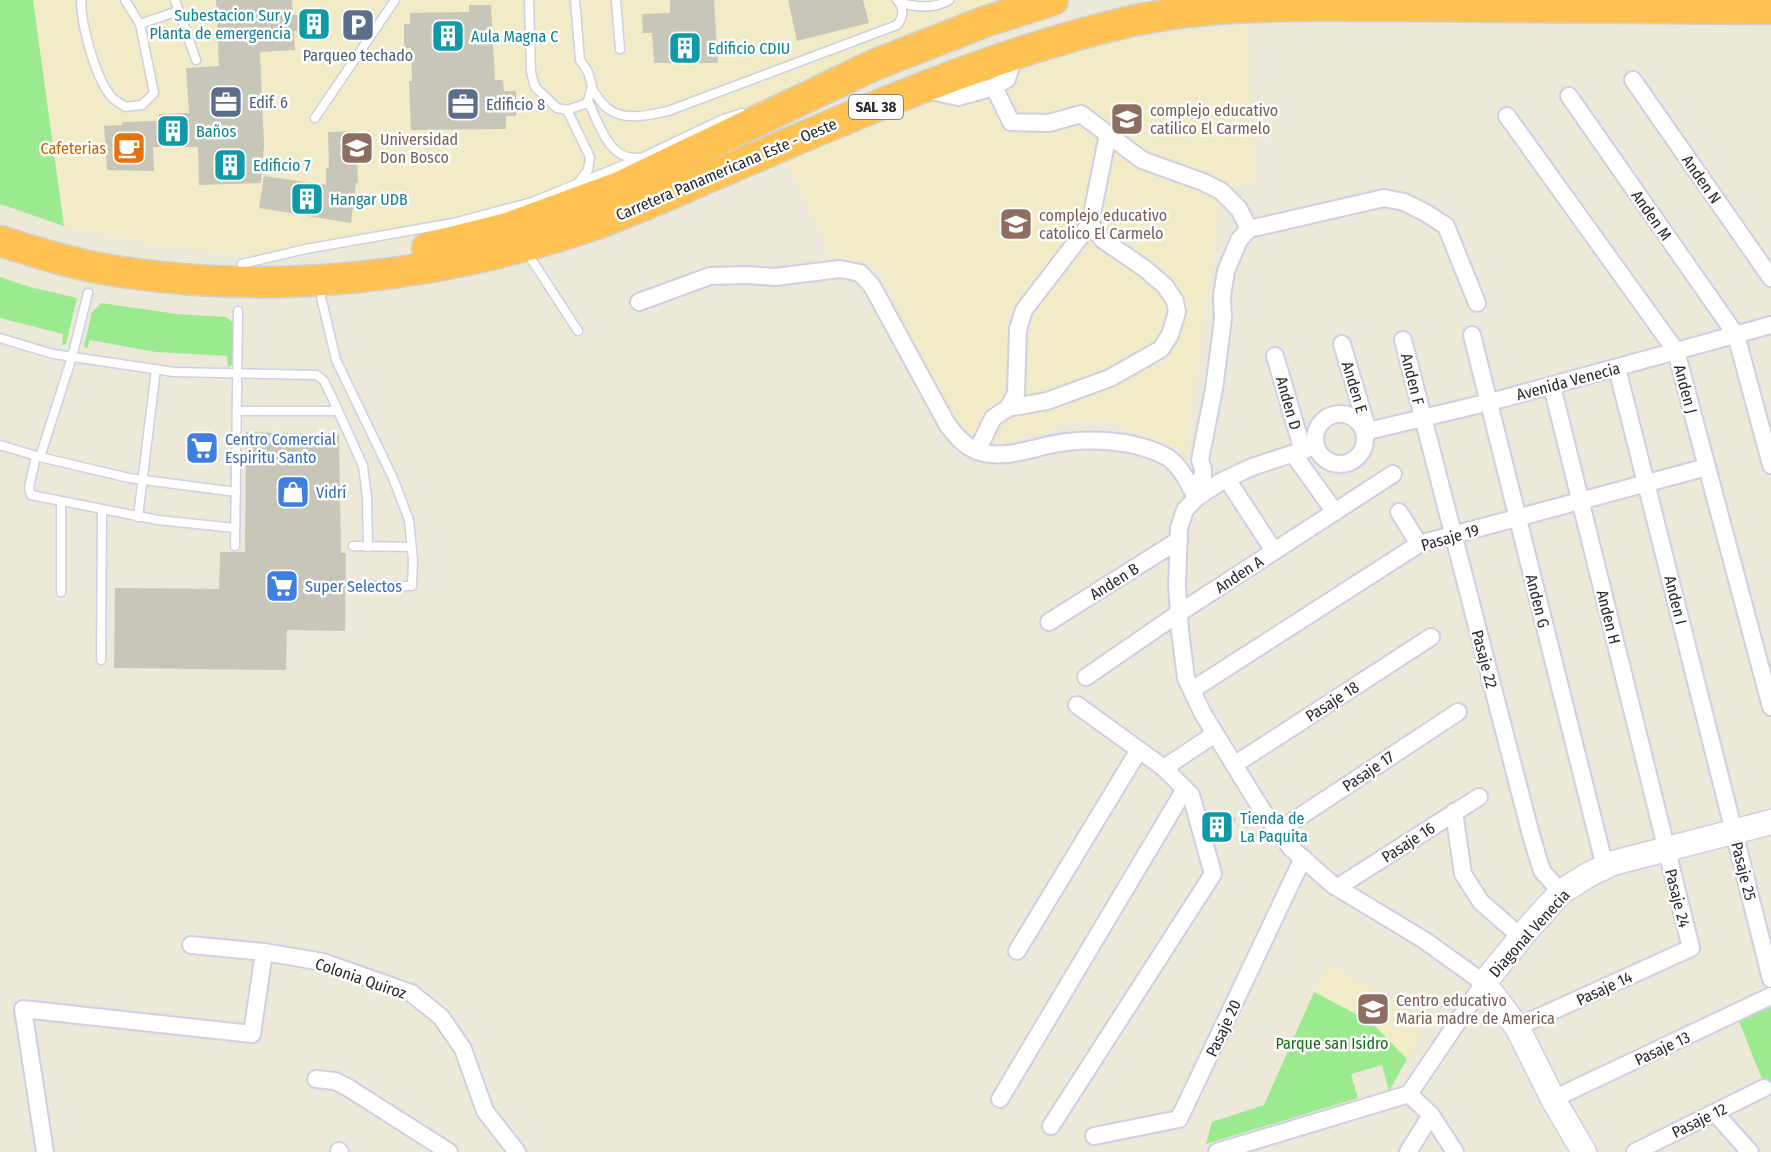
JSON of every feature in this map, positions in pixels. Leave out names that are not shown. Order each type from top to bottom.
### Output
[{"type":"highway","name":"Carretera Panamericana Este - Oeste","points":[[0,224],[85,247],[126,254],[242,264],[352,260],[422,249],[507,228],[619,188],[874,65],[928,42],[1053,0]]},
{"type":"highway","name":"Carretera Panamericana Este - Oeste","points":[[0,241],[60,259],[113,270],[170,277],[298,282],[376,276],[454,263],[524,246],[597,224],[920,89],[1083,33],[1138,20],[1233,8],[1470,3],[1771,9]]},
{"type":"street","points":[[920,89],[958,97],[994,87],[1008,79],[1014,56]]},
{"type":"street","name":"Anden N","points":[[1633,80],[1771,278]]},
{"type":"street","points":[[994,87],[1011,122],[1049,123],[1081,114],[1142,160],[1203,182],[1221,191],[1239,209],[1249,229]]},
{"type":"street","name":"Anden M","points":[[1569,96],[1736,335],[1771,465]]},
{"type":"street","name":"Anden J","points":[[1507,116],[1676,351],[1771,707]]},
{"type":"street","points":[[1008,408],[1016,394],[1018,329],[1024,310],[1090,224],[1108,134]]},
{"type":"street","points":[[1477,303],[1446,226],[1404,202],[1384,198],[1249,229],[1239,240],[1226,271],[1222,296],[1223,319],[1214,389],[1200,460],[1203,477],[1185,510],[1179,528],[1177,585],[1186,678],[1234,765],[1262,810],[1291,848],[1338,887],[1424,940],[1484,983],[1517,1027],[1553,1099],[1584,1152]]},
{"type":"street","points":[[977,451],[993,418],[1008,408],[1047,401],[1110,378],[1161,349],[1170,335],[1177,312],[1175,301],[1165,286],[1144,268],[1103,240],[1090,224]]},
{"type":"street","points":[[639,302],[710,276],[775,277],[840,269],[860,273],[872,286],[947,424],[959,440],[977,451],[1003,455],[1078,441],[1118,442],[1168,458],[1194,493]]},
{"type":"street","name":"Avenida Venecia","points":[[1366,432],[1489,403],[1771,324]]},
{"type":"street","name":"Anden G","points":[[1472,335],[1605,867]]},
{"type":"street","name":"Anden F","points":[[1403,340],[1422,418]]},
{"type":"street","name":"Anden E","points":[[1342,344],[1366,432]]},
{"type":"street","name":"Anden D","points":[[1275,356],[1304,450],[1335,512]]},
{"type":"street","name":"Anden I","points":[[1617,368],[1734,831]]},
{"type":"street","name":"Anden H","points":[[1552,386],[1666,849]]},
{"type":"street","points":[[1194,493],[1252,468],[1304,450],[1315,440],[1317,428],[1330,416],[1342,414],[1353,418],[1366,432],[1363,450],[1350,462],[1332,463],[1322,456],[1304,450]]},
{"type":"street","name":"Pasaje 22","points":[[1422,418],[1531,835],[1542,871],[1561,892]]},
{"type":"street","name":"Pasaje 19","points":[[1192,690],[1419,544],[1707,467]]},
{"type":"street","name":"Anden A","points":[[1086,677],[1179,613],[1393,474]]},
{"type":"street","points":[[1227,479],[1274,551]]},
{"type":"street","points":[[1399,512],[1419,544]]},
{"type":"street","name":"Anden B","points":[[1049,622],[1179,540]]},
{"type":"street","name":"Pasaje 18","points":[[1234,765],[1431,637]]},
{"type":"street","points":[[1051,1126],[1213,874],[1191,795],[1164,768],[1077,705]]},
{"type":"street","name":"Pasaje 17","points":[[1278,831],[1458,712]]},
{"type":"street","points":[[1164,768],[1215,734]]},
{"type":"street","points":[[1017,951],[1139,750]]},
{"type":"street","points":[[1000,1099],[1185,789]]},
{"type":"street","name":"Pasaje 16","points":[[1338,887],[1479,797]]},
{"type":"street","points":[[1454,812],[1463,874],[1481,902],[1521,937]]},
{"type":"street","name":"Diagonal Venecia","points":[[1409,1094],[1484,983],[1561,892],[1605,867],[1771,822]]},
{"type":"street","name":"Pasaje 25","points":[[1734,831],[1771,980]]},
{"type":"street","name":"Pasaje 24","points":[[1666,849],[1691,948]]},
{"type":"street","name":"Pasaje 20","points":[[1094,1136],[1179,1119],[1303,858]]},
{"type":"street","name":"Colonia Quiroz","points":[[191,945],[264,952],[323,962],[411,993],[441,1017],[463,1049],[485,1111],[517,1152]]},
{"type":"street","name":"Pasaje 14","points":[[1517,1027],[1691,948]]},
{"type":"street","points":[[45,1152],[22,1009],[252,1034],[264,952]]},
{"type":"street","name":"Pasaje 13","points":[[1553,1099],[1771,996]]},
{"type":"street","points":[[316,1079],[335,1081],[347,1087],[449,1152]]},
{"type":"street","name":"Pasaje 12","points":[[1635,1152],[1764,1088]]},
{"type":"street","points":[[1217,1152],[1409,1094],[1431,1115],[1455,1152]]},
{"type":"street","points":[[1715,1113],[1750,1152]]},
{"type":"street","points":[[1408,1152],[1431,1115]]},
{"type":"lane","points":[[81,0],[81,10],[95,65],[110,96],[125,107],[142,105],[154,93],[140,24],[125,0]]},
{"type":"lane","points":[[176,0],[196,60]]},
{"type":"lane","points":[[315,118],[395,0]]},
{"type":"lane","points":[[529,0],[531,72],[535,87],[557,108],[567,110],[577,108],[588,101],[592,89]]},
{"type":"lane","points":[[575,0],[580,60],[588,72],[592,89],[607,108],[620,114],[640,117],[668,111],[897,26],[902,19],[899,2],[931,6],[949,0]]},
{"type":"lane","points":[[616,0],[620,49]]},
{"type":"lane","points":[[140,24],[178,11]]},
{"type":"lane","points":[[588,101],[613,149],[622,156],[641,158]]},
{"type":"lane","points":[[567,110],[590,157],[588,170],[577,184]]},
{"type":"lane","points":[[242,264],[306,249],[405,233],[532,202],[641,158],[723,119],[763,110],[778,110]]},
{"type":"lane","points":[[524,246],[579,331]]},
{"type":"lane","points":[[88,293],[72,357],[28,488],[31,495],[138,517],[236,528]]},
{"type":"lane","points":[[321,297],[336,360],[393,478],[409,520],[412,586],[362,586]]},
{"type":"lane","points":[[235,546],[238,311]]},
{"type":"lane","points":[[0,338],[53,354],[174,372],[317,375],[324,381],[363,466],[367,497],[368,547]]},
{"type":"lane","points":[[138,517],[156,369]]},
{"type":"lane","points":[[237,411],[338,411]]},
{"type":"lane","points":[[0,445],[38,457],[143,480],[236,492]]},
{"type":"lane","points":[[61,502],[61,592]]},
{"type":"lane","points":[[101,660],[102,510]]},
{"type":"lane","points":[[353,546],[411,547]]},
{"type":"shaded area","name":"Universidad Don Bosco","points":[[33,0],[1004,0],[923,31],[759,101],[564,196],[487,221],[407,239],[338,251],[283,257],[169,248],[64,226]]},
{"type":"shaded area","name":"complejo educativo catolico El Carmelo","points":[[1247,26],[1255,180],[1221,192],[1185,453],[1105,420],[1077,419],[1040,433],[1011,441],[995,442],[970,433],[955,424],[882,276],[871,263],[831,256],[783,157],[921,96],[1106,41]]},
{"type":"shaded area","name":"Centro educativo Maria madre de America","points":[[1328,966],[1387,997],[1422,1030],[1407,1059],[1368,1021],[1314,992]]},
{"type":"green space","points":[[0,0],[33,0],[64,226],[0,204]]},
{"type":"green space","points":[[0,277],[77,298],[66,344],[62,345],[63,334],[0,318]]},
{"type":"green space","points":[[101,303],[177,314],[226,317],[234,326],[232,365],[228,367],[227,356],[156,352],[90,340],[87,349],[84,346],[92,312]]},
{"type":"green space","name":"Parque san Isidro","points":[[1314,992],[1371,1022],[1407,1059],[1389,1091],[1382,1065],[1351,1074],[1358,1098],[1206,1144],[1212,1122],[1264,1105]]},
{"type":"green space","points":[[1771,1004],[1771,1092],[1762,1079],[1738,1019]]},
{"type":"building","points":[[216,0],[292,0],[293,15],[322,16],[322,33],[294,31],[295,50],[260,52],[264,144],[261,183],[199,185],[198,147],[153,147],[154,171],[107,170],[104,126],[122,125],[122,122],[159,121],[159,114],[189,113],[186,68],[219,66]]},
{"type":"building","name":"Edificio CDIU","points":[[670,0],[714,0],[718,63],[654,63],[652,33],[643,33],[642,14],[670,13]]},
{"type":"building","points":[[788,0],[863,0],[869,23],[797,41]]},
{"type":"building","points":[[469,5],[491,5],[495,80],[503,80],[504,91],[516,91],[516,116],[506,116],[506,129],[411,130],[409,81],[412,81],[411,48],[404,48],[404,24],[410,24],[410,13],[469,12]]},
{"type":"building","name":"Hangar UDB","points":[[356,131],[358,183],[356,183],[351,223],[259,208],[264,176],[326,185],[326,168],[329,167],[328,132]]},
{"type":"building","points":[[246,432],[339,435],[341,553],[346,553],[345,631],[287,630],[286,670],[114,668],[115,588],[219,589],[220,552],[245,552]]},
{"type":"building","name":"Tienda de La Paquita","points":[[1229,811],[1236,820],[1215,833],[1209,820]]},
{"type":"place","name":"Subestacion Sur y Planta de emergencia","points":[[314,24]]},
{"type":"place","name":"Parqueo techado","points":[[358,25]]},
{"type":"place","name":"Aula Magna C","points":[[448,36]]},
{"type":"place","name":"Edificio CDIU","points":[[685,48]]},
{"type":"place","name":"Edif. 6","points":[[226,102]]},
{"type":"place","name":"Edificio 8","points":[[463,104]]},
{"type":"place","name":"complejo educativo catilico El Carmelo","points":[[1127,119]]},
{"type":"place","name":"Baños","points":[[173,131]]},
{"type":"place","name":"Cafeterias","points":[[129,148]]},
{"type":"place","name":"Universidad Don Bosco","points":[[357,148]]},
{"type":"place","name":"Edificio 7","points":[[230,165]]},
{"type":"place","name":"Hangar UDB","points":[[307,199]]},
{"type":"place","name":"complejo educativo catolico El Carmelo","points":[[1016,224]]},
{"type":"place","name":"Centro Comercial Espiritu Santo","points":[[202,448]]},
{"type":"place","name":"Vidrí","points":[[293,492]]},
{"type":"place","name":"Super Selectos","points":[[282,586]]},
{"type":"place","name":"Tienda de La Paquita","points":[[1217,827]]},
{"type":"place","name":"Centro educativo Maria madre de America","points":[[1373,1009]]}]
